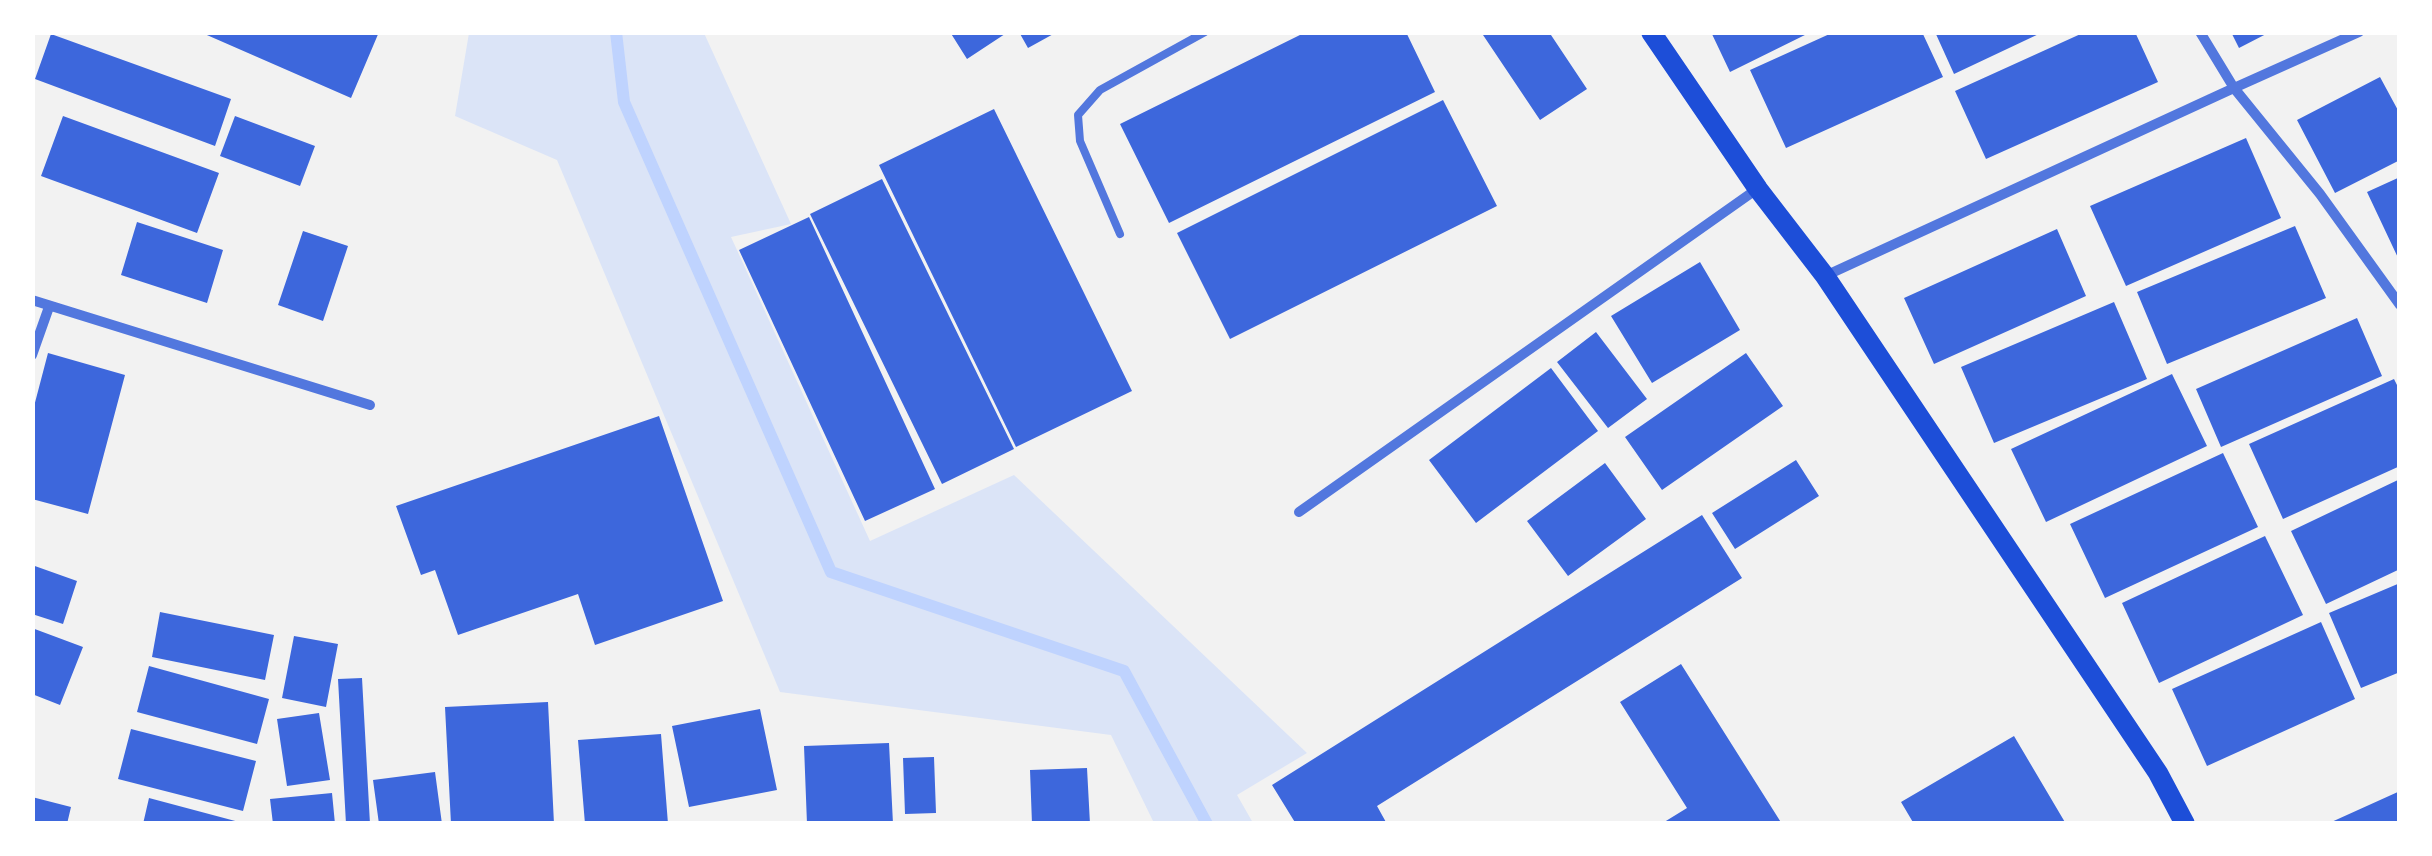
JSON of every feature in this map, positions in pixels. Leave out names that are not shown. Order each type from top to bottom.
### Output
[{"type":"main road","points":[[1651,32],[1758,188],[1826,276],[2158,773],[2184,824]]},
{"type":"street","points":[[2200,32],[2234,88],[2320,194],[2400,305]]},
{"type":"street","points":[[1826,276],[2359,32]]},
{"type":"street","points":[[1299,512],[1758,188]]},
{"type":"street","points":[[32,300],[370,405]]},
{"type":"street","points":[[32,355],[49,307]]},
{"type":"lane","points":[[1120,234],[1080,140],[1078,116],[1100,90],[1205,32]]},
{"type":"shaded area","points":[[469,33],[704,33],[791,224],[731,237],[870,541],[1014,475],[1307,753],[1237,795],[1253,823],[1154,823],[1111,735],[780,692],[557,160],[455,116]]},
{"type":"building","points":[[200,32],[379,32],[351,98]]},
{"type":"building","points":[[950,32],[1008,32],[967,59]]},
{"type":"building","points":[[1019,32],[1057,32],[1028,48]]},
{"type":"building","points":[[1306,32],[1406,32],[1435,92],[1169,223],[1120,124]]},
{"type":"building","points":[[1481,32],[1549,32],[1587,89],[1540,120]]},
{"type":"building","points":[[1711,32],[1811,32],[1730,72]]},
{"type":"building","points":[[1834,32],[1922,32],[1943,77],[1786,148],[1750,70]]},
{"type":"building","points":[[1935,32],[2043,32],[1954,74]]},
{"type":"building","points":[[2085,32],[2135,32],[2158,82],[1986,159],[1955,91]]},
{"type":"building","points":[[2231,32],[2270,32],[2239,48]]},
{"type":"building","points":[[51,34],[231,99],[215,146],[35,79]]},
{"type":"building","points":[[2380,77],[2400,114],[2400,160],[2335,193],[2297,120]]},
{"type":"building","points":[[1443,100],[1497,206],[1230,339],[1177,233]]},
{"type":"building","points":[[994,109],[1132,391],[1016,447],[879,165]]},
{"type":"building","points":[[63,116],[219,173],[197,233],[41,176]]},
{"type":"building","points":[[235,116],[315,146],[300,186],[220,156]]},
{"type":"building","points":[[2246,138],[2281,218],[2126,286],[2090,206]]},
{"type":"building","points":[[2400,177],[2400,262],[2367,192]]},
{"type":"building","points":[[882,179],[1014,449],[942,484],[810,214]]},
{"type":"building","points":[[809,217],[935,489],[865,521],[739,250]]},
{"type":"building","points":[[137,222],[223,250],[207,303],[121,275]]},
{"type":"building","points":[[2295,226],[2326,298],[2167,364],[2137,292]]},
{"type":"building","points":[[2057,229],[2086,296],[1934,364],[1904,298]]},
{"type":"building","points":[[303,231],[348,246],[323,321],[278,305]]},
{"type":"building","points":[[1700,262],[1740,330],[1652,383],[1611,316]]},
{"type":"building","points":[[2114,302],[2147,379],[1994,443],[1961,367]]},
{"type":"building","points":[[2357,318],[2382,376],[2221,447],[2196,389]]},
{"type":"building","points":[[1596,332],[1647,399],[1608,428],[1557,362]]},
{"type":"building","points":[[48,353],[125,375],[88,514],[32,499],[32,414]]},
{"type":"building","points":[[1746,353],[1783,406],[1662,490],[1625,437]]},
{"type":"building","points":[[1551,368],[1598,431],[1476,523],[1429,460]]},
{"type":"building","points":[[2172,374],[2207,446],[2046,522],[2011,449]]},
{"type":"building","points":[[2394,379],[2400,391],[2400,466],[2283,519],[2249,444]]},
{"type":"building","points":[[659,416],[723,601],[595,645],[578,594],[458,635],[435,570],[421,575],[396,506]]},
{"type":"building","points":[[2223,453],[2258,527],[2105,598],[2070,524]]},
{"type":"building","points":[[1796,460],[1819,496],[1735,549],[1712,513]]},
{"type":"building","points":[[1605,463],[1646,519],[1568,576],[1527,521]]},
{"type":"building","points":[[2400,479],[2400,569],[2326,604],[2291,531]]},
{"type":"building","points":[[1702,515],[1742,578],[1377,806],[1387,824],[1296,824],[1272,785]]},
{"type":"building","points":[[2265,536],[2303,615],[2159,683],[2122,603]]},
{"type":"building","points":[[32,565],[77,581],[63,624],[32,614]]},
{"type":"building","points":[[2400,583],[2400,672],[2361,688],[2329,613]]},
{"type":"building","points":[[160,612],[274,635],[265,680],[152,657]]},
{"type":"building","points":[[2321,622],[2355,699],[2207,766],[2172,689]]},
{"type":"building","points":[[32,628],[83,647],[60,705],[32,694]]},
{"type":"building","points":[[294,636],[338,644],[326,707],[282,698]]},
{"type":"building","points":[[1681,664],[1782,824],[1661,824],[1687,808],[1620,702]]},
{"type":"building","points":[[149,666],[269,699],[257,744],[137,712]]},
{"type":"building","points":[[362,678],[370,824],[346,824],[338,679]]},
{"type":"building","points":[[548,702],[554,824],[451,824],[445,707]]},
{"type":"building","points":[[760,709],[777,790],[689,807],[672,726]]},
{"type":"building","points":[[319,713],[330,780],[287,786],[277,719]]},
{"type":"building","points":[[131,729],[256,761],[243,811],[118,779]]},
{"type":"building","points":[[661,734],[668,824],[585,824],[578,740]]},
{"type":"building","points":[[2014,736],[2066,824],[1914,824],[1901,802]]},
{"type":"building","points":[[889,743],[893,824],[807,824],[804,746]]},
{"type":"building","points":[[934,757],[936,813],[905,814],[903,758]]},
{"type":"building","points":[[1087,768],[1090,824],[1032,824],[1030,770]]},
{"type":"building","points":[[435,772],[442,824],[379,824],[373,780]]},
{"type":"building","points":[[2400,791],[2400,824],[2327,824]]},
{"type":"building","points":[[332,793],[335,824],[273,824],[270,799]]},
{"type":"building","points":[[32,797],[71,807],[67,824],[32,824]]},
{"type":"building","points":[[149,798],[239,822],[239,824],[143,824]]},
{"type":"waterway","points":[[616,32],[624,102],[831,572],[1124,671],[1207,824]]}]
